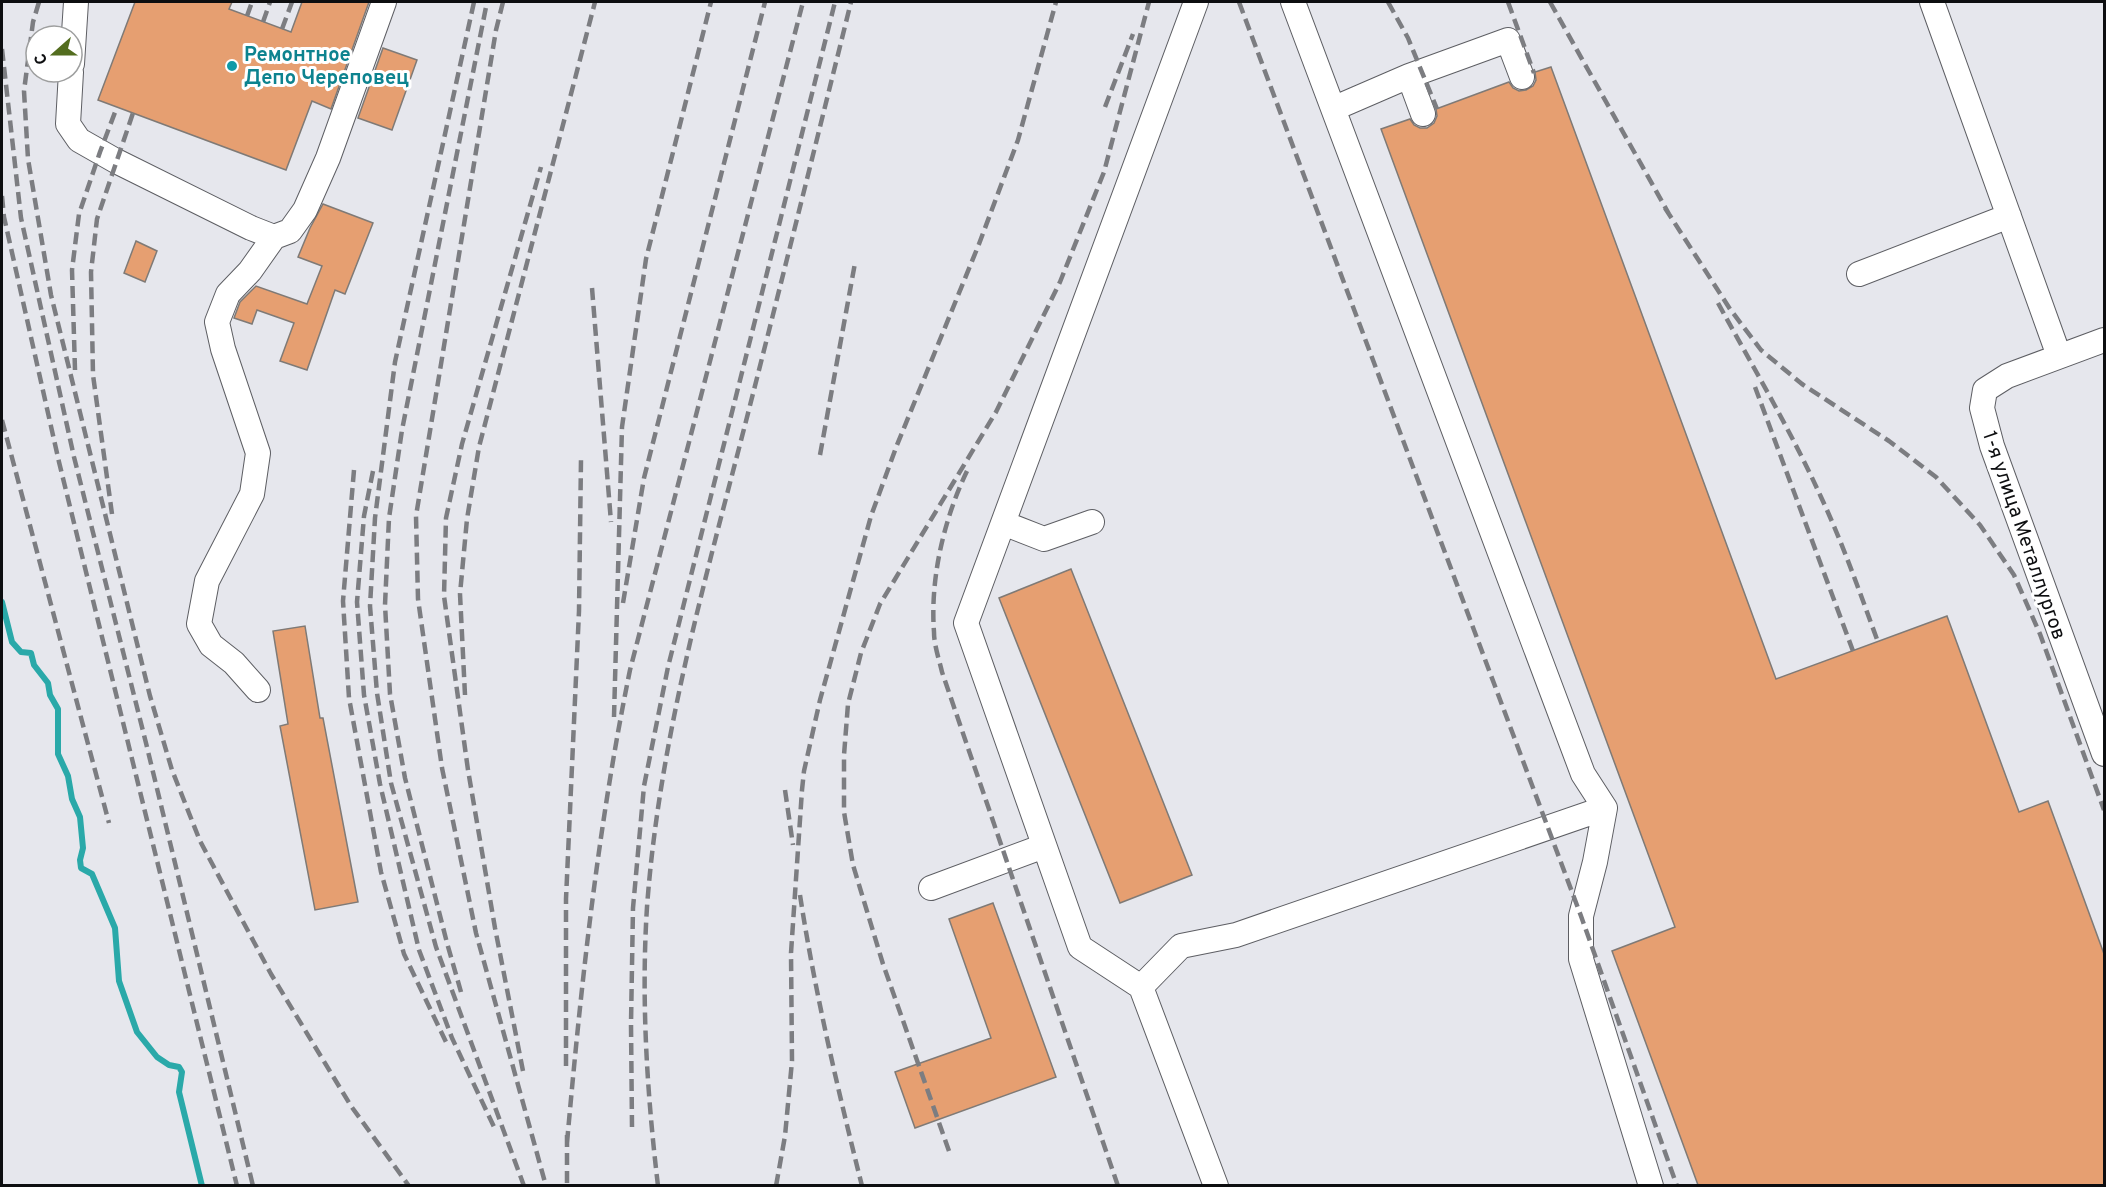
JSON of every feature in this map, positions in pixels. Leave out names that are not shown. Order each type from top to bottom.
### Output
[{"type":"street","points":[[75,24],[76,2]]},
{"type":"street","points":[[258,690],[234,663],[211,645],[199,624],[207,581],[252,494],[258,453],[223,349],[217,322],[228,294],[250,271],[274,237],[290,231],[305,210],[328,158],[384,2]]},
{"type":"street","points":[[1196,2],[966,623],[1080,947],[1141,987],[1216,1185]]},
{"type":"street","points":[[1293,2],[1335,108],[1583,774],[1605,808],[1595,862],[1581,916],[1581,959],[1651,1185]]},
{"type":"street","points":[[1932,2],[2059,356],[2104,340]]},
{"type":"street","points":[[1335,108],[1409,76],[1508,40],[1522,77]]},
{"type":"street","points":[[1409,76],[1423,114]]},
{"type":"street","points":[[71,84],[68,124],[79,140],[116,161],[251,228],[274,237]]},
{"type":"street","points":[[1859,274],[2009,216]]},
{"type":"street","name":"1-я улица Металлургов","points":[[2059,356],[2007,376],[1985,390],[1982,408],[1992,446],[2017,519],[2104,754]]},
{"type":"street","points":[[1003,523],[1044,539],[1092,522]]},
{"type":"street","points":[[1141,987],[1181,946],[1236,935],[1605,808]]},
{"type":"street","points":[[931,888],[1044,846]]},
{"type":"building","name":"Ремонтное Депо Череповец","points":[[135,2],[232,2],[229,9],[291,32],[302,2],[369,2],[331,109],[312,101],[286,170],[98,100]]},
{"type":"building","points":[[383,48],[417,60],[392,130],[358,118]]},
{"type":"building","points":[[1551,67],[1776,679],[1947,616],[2019,812],[2048,801],[2104,954],[2104,1185],[1698,1185],[1612,951],[1675,927],[1381,129],[1410,119],[1414,125],[1427,128],[1434,123],[1437,116],[1436,109],[1509,82],[1519,91],[1526,90],[1533,86],[1536,80],[1535,72]]},
{"type":"building","points":[[323,204],[373,223],[345,294],[335,290],[307,370],[280,361],[294,323],[257,310],[252,324],[234,318],[240,302],[256,286],[307,304],[322,266],[298,257]]},
{"type":"building","points":[[136,241],[157,251],[145,282],[124,273]]},
{"type":"building","points":[[1071,569],[1192,875],[1120,903],[999,598]]},
{"type":"building","points":[[305,626],[320,718],[323,718],[358,902],[315,910],[280,726],[288,724],[273,631]]},
{"type":"building","points":[[993,903],[1056,1077],[915,1128],[895,1072],[991,1038],[949,919]]},
{"type":"waterway","points":[[2,602],[12,642],[21,652],[31,653],[34,665],[48,683],[50,695],[58,709],[58,754],[68,776],[72,799],[80,817],[83,848],[81,868],[92,874],[115,928],[119,981],[137,1032],[157,1057],[169,1065],[179,1067],[182,1072],[179,1092],[202,1186]]},
{"type":"railway","points":[[39,2],[33,22],[24,91],[28,159],[51,295],[150,696],[172,770],[200,841],[271,974],[351,1106],[409,1186]]},
{"type":"railway","points":[[247,16],[252,2]]},
{"type":"railway","points":[[263,22],[270,2]]},
{"type":"railway","points":[[282,29],[292,2]]},
{"type":"railway","points":[[474,2],[395,362],[375,518],[370,606],[377,693],[391,783],[436,947],[524,1186]]},
{"type":"railway","points":[[461,992],[405,778],[390,694],[385,605],[389,518],[402,430],[487,2]]},
{"type":"railway","points":[[503,2],[496,30],[416,516],[418,599],[442,768],[476,933],[546,1186]]},
{"type":"railway","points":[[465,695],[460,594],[467,519],[479,447],[595,2]]},
{"type":"railway","points":[[614,717],[622,427],[646,259],[711,2]]},
{"type":"railway","points":[[623,603],[644,478],[765,2]]},
{"type":"railway","points":[[567,1143],[592,906],[609,788],[630,670],[803,2]]},
{"type":"railway","points":[[632,1127],[633,908],[644,786],[668,667],[835,2]]},
{"type":"railway","points":[[658,1186],[648,1081],[645,942],[653,846],[662,785],[672,724],[699,604],[851,2]]},
{"type":"railway","points":[[776,1186],[785,1136],[792,1061],[791,953],[802,790],[820,700],[871,516],[1018,140],[1056,2]]},
{"type":"railway","points":[[949,1151],[883,964],[853,865],[844,812],[844,755],[848,704],[861,653],[880,604],[996,412],[1060,282],[1104,172],[1149,2]]},
{"type":"railway","points":[[1239,2],[1581,916],[1677,1186]]},
{"type":"railway","points":[[1388,2],[1408,38],[1437,109]]},
{"type":"railway","points":[[1508,2],[1534,73]]},
{"type":"railway","points":[[1550,2],[1669,214]]},
{"type":"railway","points":[[1105,107],[1133,34]]},
{"type":"railway","points":[[2,49],[21,218],[74,457],[253,1186]]},
{"type":"railway","points":[[75,370],[72,270],[79,214],[117,107]]},
{"type":"railway","points":[[112,514],[93,375],[91,272],[97,219],[133,113]]},
{"type":"railway","points":[[523,1071],[495,928],[468,770],[444,596],[446,518],[462,444],[541,167]]},
{"type":"railway","points":[[2,196],[4,217],[59,462],[237,1186]]},
{"type":"railway","points":[[1665,208],[1730,309],[1761,350],[1802,384],[1889,441],[1936,477],[1980,525],[2014,575],[2040,634],[2104,810]]},
{"type":"railway","points":[[820,455],[855,263]]},
{"type":"railway","points":[[592,288],[611,522]]},
{"type":"railway","points":[[1718,303],[1809,472],[1844,551],[1878,642]]},
{"type":"railway","points":[[1755,387],[1853,651]]},
{"type":"railway","points":[[2,420],[109,823]]},
{"type":"railway","points":[[566,1066],[566,899],[579,611],[581,459]]},
{"type":"railway","points":[[354,470],[343,601],[349,698],[381,872],[404,954],[446,1042]]},
{"type":"railway","points":[[373,471],[364,516],[357,602],[364,695],[380,784],[419,950],[452,1038],[495,1129]]},
{"type":"railway","points":[[967,471],[945,529],[940,549],[933,612],[936,647],[942,672],[1118,1186]]},
{"type":"railway","points":[[785,790],[793,845]]},
{"type":"railway","points":[[800,895],[828,1041],[862,1186]]},
{"type":"railway","points":[[567,1135],[567,1186]]},
{"type":"place","name":"Ремонтное Депо Череповец","points":[[232,66]]}]
